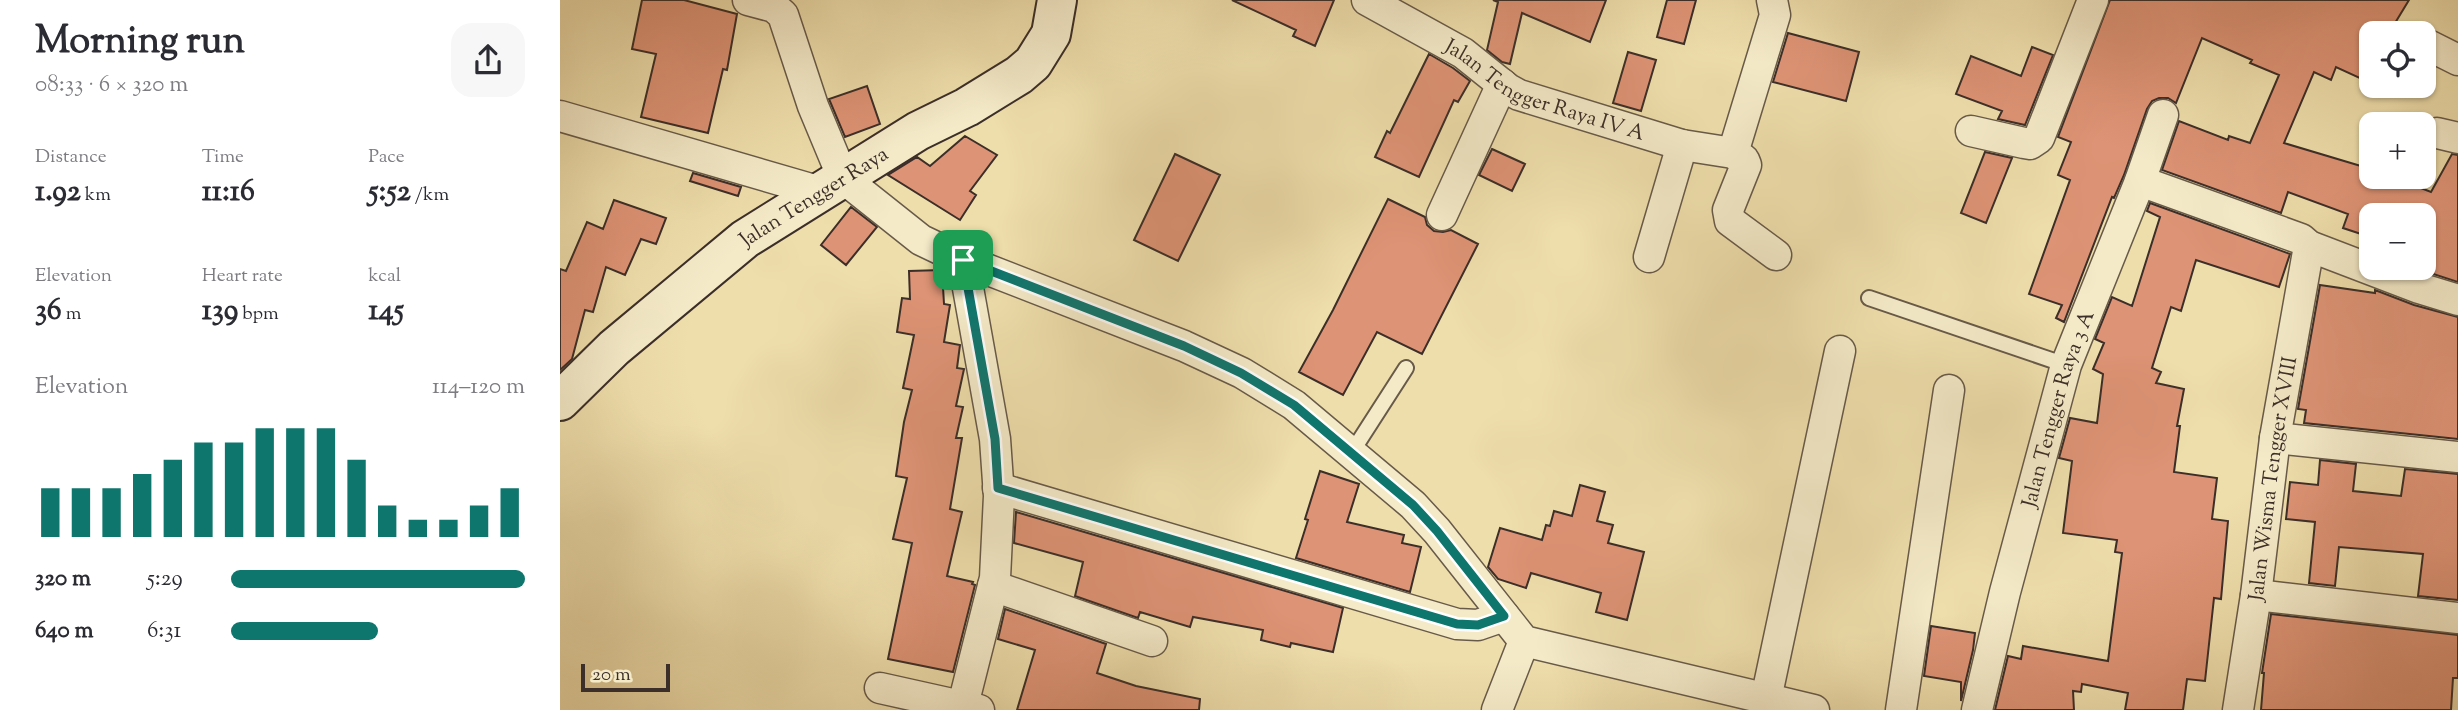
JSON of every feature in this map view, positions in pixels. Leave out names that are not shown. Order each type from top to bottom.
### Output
[{"type":"main road","name":"Jalan Tengger Raya","points":[[560,401],[614,348],[735,247],[918,131],[967,107],[1019,75],[1033,63],[1051,34],[1057,0]]},
{"type":"street","points":[[748,0],[774,7],[783,15],[813,106],[832,185]]},
{"type":"street","name":"Jalan Tengger Raya IV A","points":[[1367,0],[1463,53],[1519,95],[1682,145],[1733,153]]},
{"type":"street","points":[[1772,0],[1775,15],[1733,153],[1744,160],[1746,165],[1728,210],[1728,217],[1776,255]]},
{"type":"street","points":[[1971,131],[2030,144],[2039,138],[2093,0]]},
{"type":"street","points":[[2436,49],[2458,60]]},
{"type":"street","points":[[1442,215],[1502,84]]},
{"type":"street","name":"Jalan Tengger Raya 3 A","points":[[1977,710],[2005,592],[2066,365],[2140,181],[2163,115]]},
{"type":"street","points":[[560,116],[832,185],[921,240],[963,260],[1184,346],[1241,373],[1294,405],[1413,505],[1437,531],[1524,641],[1729,700],[1766,699],[1814,710]]},
{"type":"street","points":[[1649,257],[1682,145]]},
{"type":"street","points":[[2140,181],[2301,239],[2309,246],[2419,288],[2458,300]]},
{"type":"street","name":"Jalan Wisma Tengger XVIII","points":[[2238,710],[2256,595],[2275,438],[2309,246]]},
{"type":"street","points":[[880,688],[971,707],[993,586],[998,488],[995,439],[963,260]]},
{"type":"street","points":[[1766,699],[1840,351]]},
{"type":"street","points":[[1901,710],[1949,390]]},
{"type":"street","points":[[2275,438],[2458,457]]},
{"type":"street","points":[[998,488],[1457,624],[1478,625],[1504,616]]},
{"type":"street","points":[[993,586],[1152,641]]},
{"type":"street","points":[[2256,595],[2458,618]]},
{"type":"street","points":[[1497,710],[1524,641]]},
{"type":"lane","points":[[1869,298],[2066,365]]},
{"type":"lane","points":[[1352,452],[1406,368]]},
{"type":"building","points":[[642,0],[684,0],[737,14],[727,70],[723,69],[708,133],[641,117],[656,54],[632,49]]},
{"type":"building","points":[[1232,0],[1334,0],[1315,46],[1293,36],[1296,30]]},
{"type":"building","points":[[1493,0],[1606,0],[1590,42],[1522,13],[1510,64],[1502,62],[1487,50],[1498,2]]},
{"type":"building","points":[[1667,0],[1696,0],[1684,44],[1657,37]]},
{"type":"building","points":[[2110,0],[2409,0],[2396,21],[2359,21],[2359,78],[2336,67],[2331,80],[2314,72],[2284,143],[2359,165],[2359,189],[2423,189],[2431,192],[2436,189],[2436,183],[2452,154],[2458,155],[2458,282],[2436,275],[2436,203],[2359,203],[2359,233],[2343,228],[2348,214],[2288,192],[2281,213],[2162,170],[2179,121],[2228,140],[2229,136],[2250,143],[2279,75],[2202,38],[2176,103],[2168,98],[2159,98],[2152,101],[2147,109],[2124,175],[2114,198],[2112,197],[2064,322],[2056,318],[2062,305],[2029,294],[2070,180],[2058,175],[2071,142],[2058,137]]},
{"type":"building","points":[[1788,33],[1859,52],[1846,101],[1773,82]]},
{"type":"building","points":[[2032,47],[2053,55],[2025,125],[1998,119],[2002,111],[1956,94],[1971,56],[2021,76]]},
{"type":"building","points":[[1628,52],[1656,60],[1641,111],[1613,103]]},
{"type":"building","points":[[1429,54],[1470,81],[1458,102],[1454,100],[1419,177],[1375,157],[1387,131],[1390,133]]},
{"type":"building","points":[[867,86],[880,124],[845,137],[829,99]]},
{"type":"building","points":[[965,136],[997,155],[970,191],[976,195],[960,220],[888,175],[917,157],[930,166]]},
{"type":"building","points":[[1492,149],[1525,164],[1512,191],[1479,175]]},
{"type":"building","points":[[1985,152],[2012,158],[1986,223],[1961,213]]},
{"type":"building","points":[[1175,154],[1220,175],[1178,261],[1134,240]]},
{"type":"building","points":[[693,173],[741,187],[738,196],[690,181]]},
{"type":"building","points":[[1388,199],[1425,217],[1427,225],[1434,231],[1451,230],[1478,244],[1422,354],[1377,332],[1343,395],[1299,372]]},
{"type":"building","points":[[614,200],[666,218],[656,244],[641,239],[625,275],[606,267],[593,312],[585,310],[572,359],[560,370],[560,269],[566,271],[587,222],[603,229]]},
{"type":"building","points":[[2150,203],[2290,254],[2279,287],[2196,260],[2181,311],[2171,307],[2152,368],[2161,372],[2156,383],[2184,389],[2177,426],[2180,426],[2174,472],[2217,478],[2212,519],[2228,521],[2221,599],[2214,598],[2205,681],[2187,679],[2183,710],[2125,710],[2128,693],[2082,684],[2081,692],[2073,691],[2074,710],[1995,710],[2008,656],[2021,659],[2023,646],[2108,661],[2122,553],[2115,552],[2117,540],[2063,533],[2072,461],[2059,458],[2070,418],[2097,423],[2103,374],[2093,369],[2104,343],[2095,339],[2112,297],[2132,306],[2160,217],[2147,211]]},
{"type":"building","points":[[851,207],[877,227],[846,265],[821,245]]},
{"type":"building","points":[[942,270],[944,304],[950,305],[944,342],[960,345],[957,368],[964,369],[956,406],[963,407],[956,438],[962,438],[950,509],[962,512],[947,576],[973,582],[975,585],[953,672],[888,659],[912,543],[893,539],[907,478],[896,476],[912,390],[903,388],[914,335],[897,332],[902,298],[910,299],[909,271]]},
{"type":"building","points":[[2320,285],[2375,293],[2375,290],[2414,305],[2458,317],[2458,439],[2304,423],[2306,410],[2298,409]]},
{"type":"building","points":[[2320,460],[2356,464],[2353,491],[2401,496],[2405,469],[2458,474],[2458,600],[2418,596],[2423,554],[2339,547],[2335,586],[2309,583],[2315,522],[2286,519],[2290,482],[2318,485]]},
{"type":"building","points":[[1320,471],[1359,484],[1347,522],[1404,535],[1402,543],[1421,547],[1410,592],[1296,558]]},
{"type":"building","points":[[1580,485],[1605,492],[1597,521],[1613,525],[1608,543],[1644,552],[1627,620],[1596,612],[1601,593],[1531,573],[1526,588],[1498,579],[1488,567],[1500,528],[1542,540],[1554,511],[1572,516]]},
{"type":"building","points":[[1016,512],[1343,608],[1333,652],[1291,643],[1290,647],[1261,640],[1263,630],[1193,617],[1190,627],[1140,612],[1138,618],[1075,596],[1083,562],[1014,543]]},
{"type":"building","points":[[1005,609],[1106,644],[1097,673],[1136,686],[1200,699],[1199,710],[1017,710],[1035,650],[998,639]]},
{"type":"building","points":[[2271,614],[2458,635],[2458,678],[2453,678],[2451,710],[2261,710],[2262,673]]},
{"type":"building","points":[[1931,626],[1975,633],[1961,701],[1961,682],[1924,676]]},
{"type":"route","points":[[963,260],[1184,346],[1241,373],[1294,405],[1413,505],[1504,616],[1478,625],[1457,624],[998,488],[995,439],[963,260]]}]
